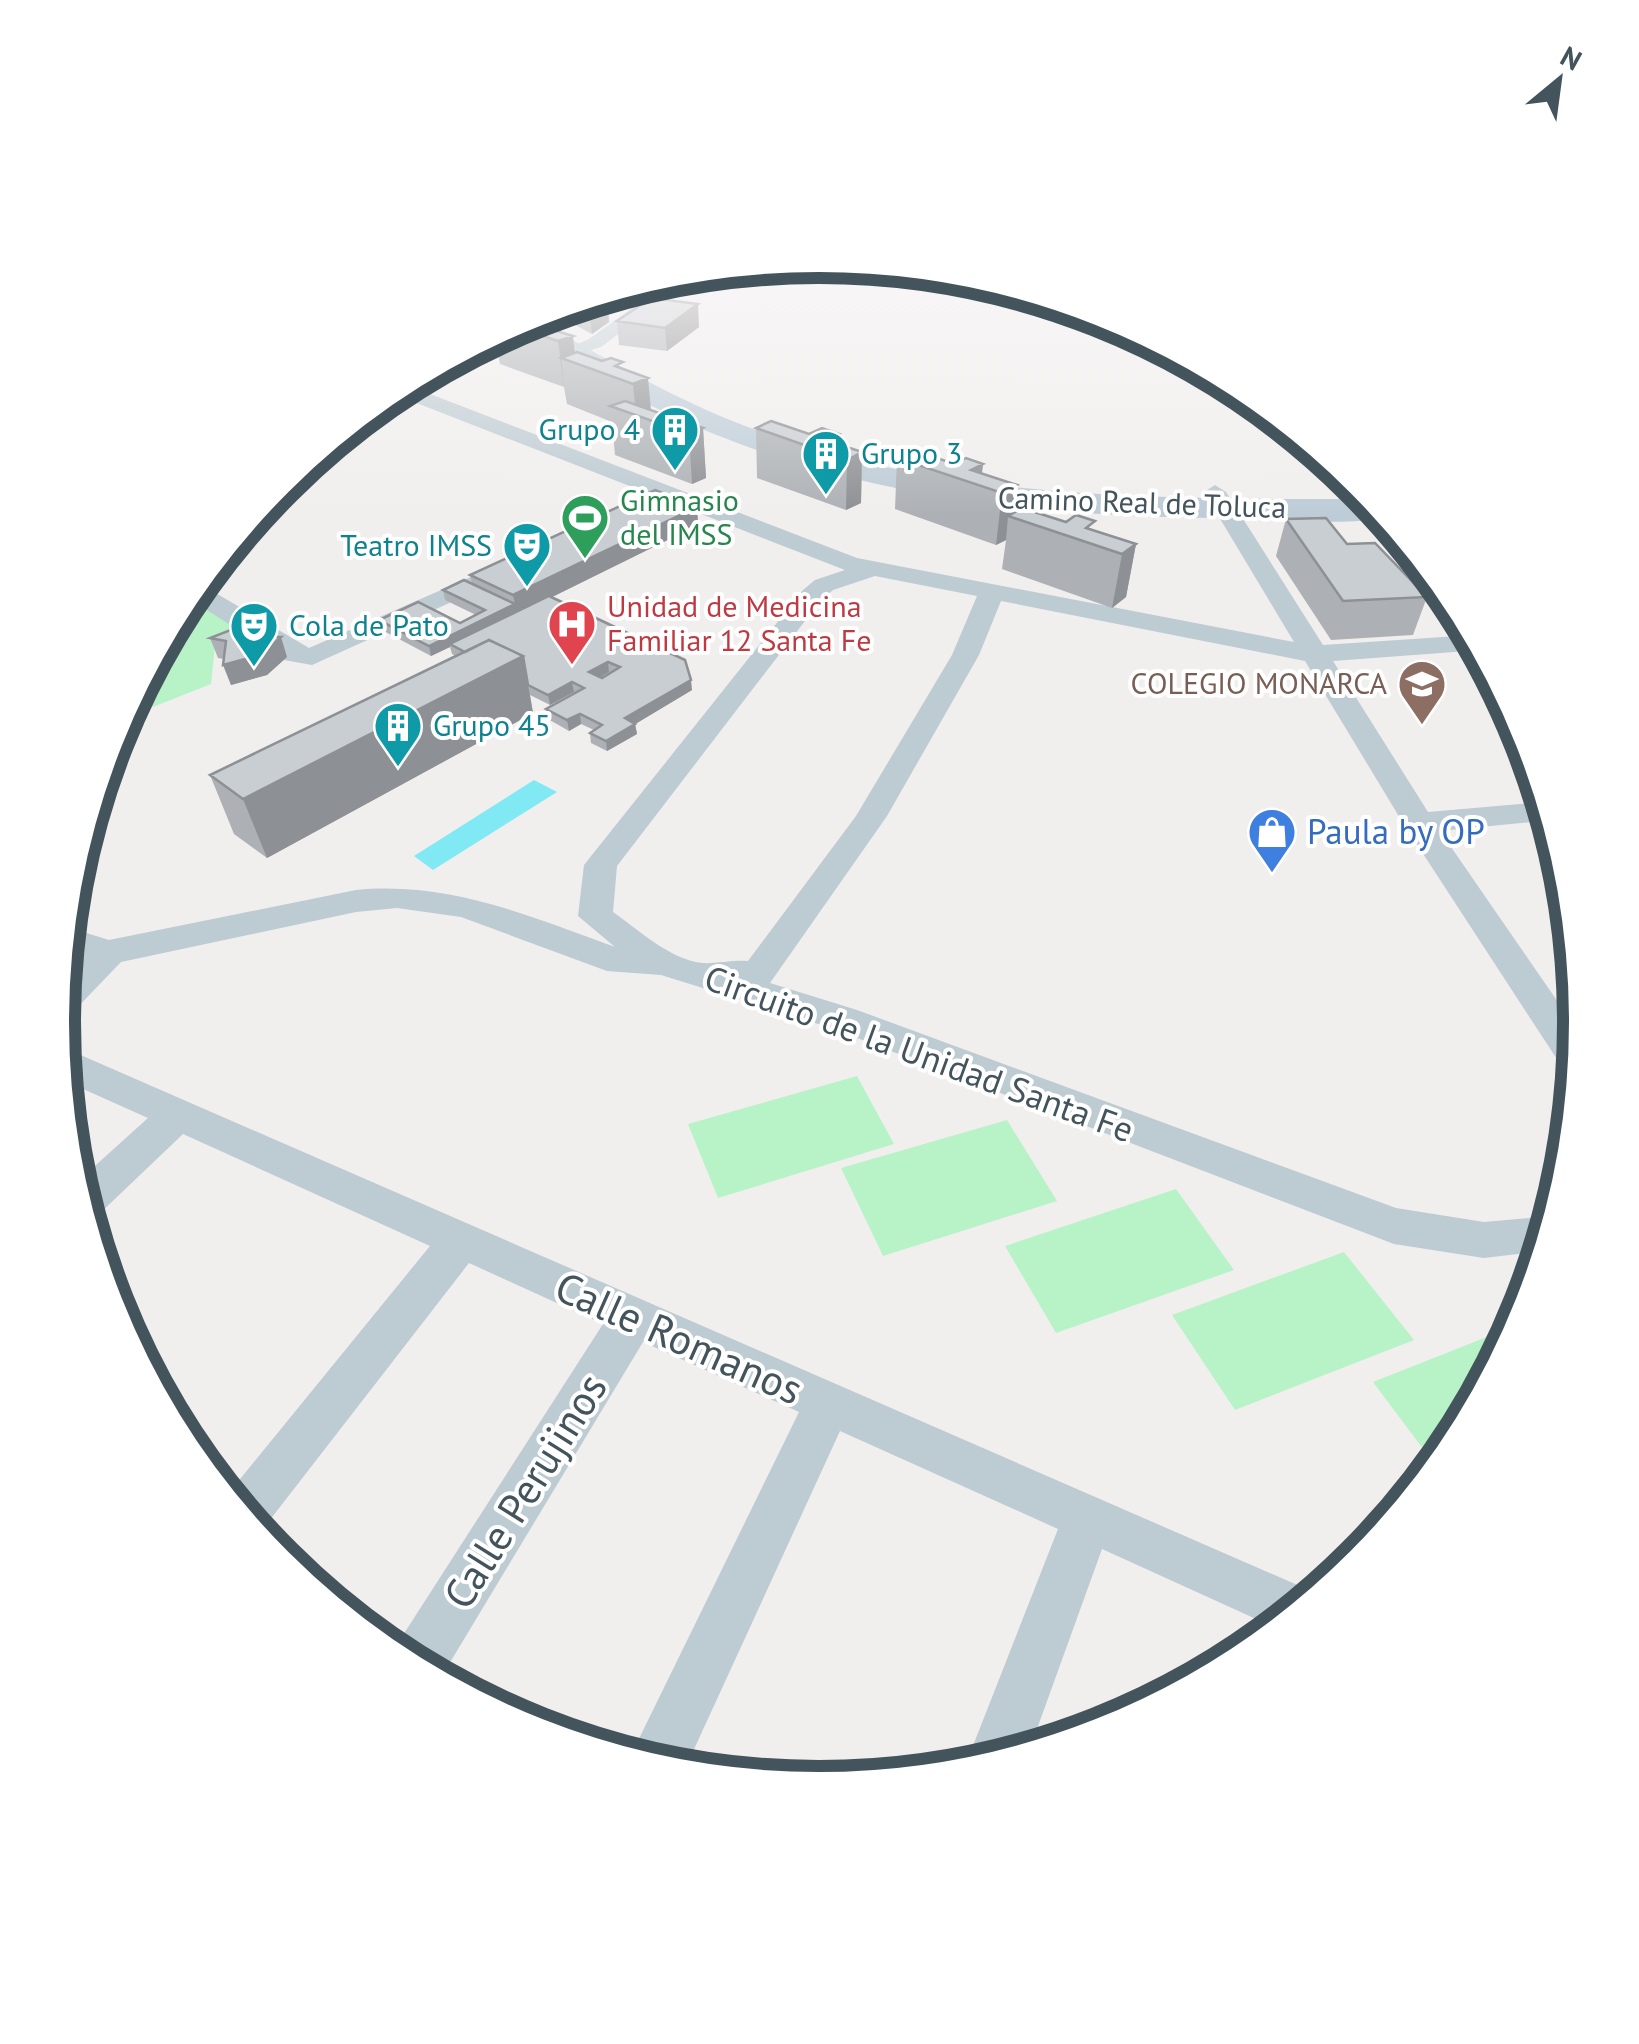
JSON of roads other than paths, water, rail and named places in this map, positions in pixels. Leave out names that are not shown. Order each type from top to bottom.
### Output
[{"type":"main road","name":"Camino Real de Toluca","points":[[549,329],[584,346],[674,406],[758,440],[976,496],[1136,508],[1345,495]]},
{"type":"main road","name":"Camino Real de Toluca","points":[[870,467],[1050,490],[1357,508]]},
{"type":"main road","points":[[1136,508],[1248,548]]},
{"type":"street","points":[[584,346],[616,324]]},
{"type":"street","points":[[417,396],[812,552],[872,569],[1313,654],[1461,645]]},
{"type":"street","points":[[633,509],[668,493]]},
{"type":"street","points":[[1222,500],[1419,824],[1563,1038]]},
{"type":"street","points":[[207,599],[294,654],[312,656],[512,565]]},
{"type":"street","points":[[872,569],[824,585],[812,595],[601,865],[595,916],[662,964],[758,975],[793,933],[907,759],[980,629],[991,592]]},
{"type":"street","points":[[1419,824],[1534,812]]},
{"type":"street","name":"Circuito de la Unidad Santa Fe","points":[[109,952],[397,897],[466,906],[620,962],[662,964],[844,1020],[1394,1226],[1484,1240],[1533,1234]]},
{"type":"street","points":[[76,986],[109,952],[79,943]]},
{"type":"street","name":"Calle Romanos","points":[[77,1070],[1284,1604]]},
{"type":"street","points":[[95,1192],[177,1115]]},
{"type":"street","points":[[252,1503],[460,1241]]},
{"type":"street","name":"Calle Perujinos","points":[[424,1653],[633,1316]]},
{"type":"street","points":[[663,1750],[828,1404]]},
{"type":"street","points":[[1003,1743],[1088,1518]]},
{"type":"water","points":[[534,780],[557,792],[433,870],[414,856]]},
{"type":"place","name":"Grupo 4","points":[[675,472]]},
{"type":"place","name":"Grupo 3","points":[[826,496]]},
{"type":"place","name":"Gimnasio del IMSS","points":[[585,560]]},
{"type":"place","name":"Teatro IMSS","points":[[527,588]]},
{"type":"place","name":"Unidad de Medicina Familiar 12 Santa Fe","points":[[572,666]]},
{"type":"place","name":"Cola de Pato","points":[[254,668]]},
{"type":"place","name":"COLEGIO MONARCA","points":[[1422,726]]},
{"type":"place","name":"Grupo 45","points":[[398,768]]},
{"type":"place","name":"Paula by OP","points":[[1272,874]]}]
